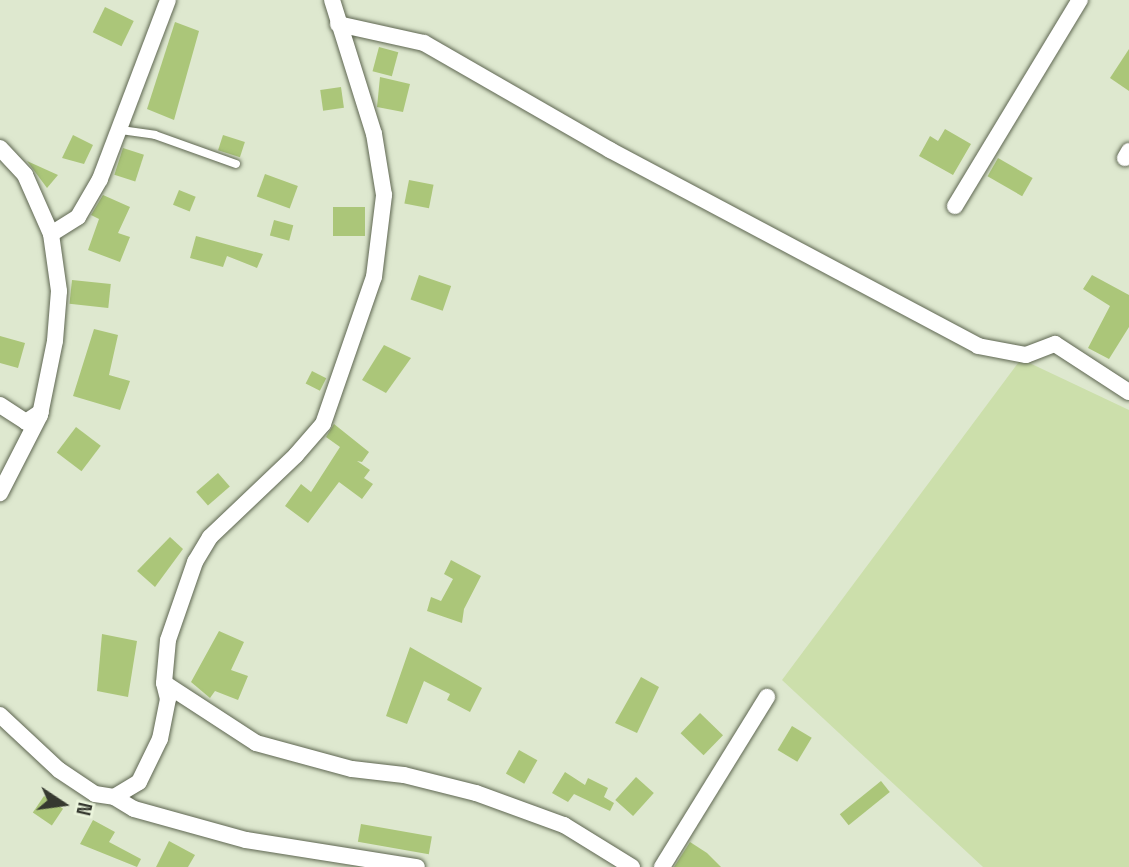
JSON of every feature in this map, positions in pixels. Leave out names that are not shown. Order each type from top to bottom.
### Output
[{"type":"street","points":[[51,234],[78,217],[100,179],[121,130],[167,0]]},
{"type":"street","points":[[114,797],[139,782],[151,764],[166,714],[164,683],[168,640],[195,562],[210,537],[296,455],[323,424],[374,277],[384,195],[374,134],[331,0]]},
{"type":"street","points":[[955,206],[1080,0]]},
{"type":"street","points":[[338,24],[424,43],[610,150],[978,346],[1026,355],[1055,344],[1129,392]]},
{"type":"street","points":[[0,148],[25,175],[51,234],[59,291],[55,341],[41,412],[0,492]]},
{"type":"street","points":[[0,405],[26,422],[41,412]]},
{"type":"street","points":[[164,683],[256,743],[352,769],[404,775],[476,793],[564,825],[632,867]]},
{"type":"street","points":[[662,867],[767,698]]},
{"type":"street","points":[[0,715],[59,771],[95,794],[114,797],[145,812],[246,840],[417,867]]},
{"type":"lane","points":[[121,130],[155,135],[236,163]]},
{"type":"green space","points":[[1021,359],[1129,410],[1129,867],[983,867],[782,680]]},
{"type":"building","points":[[105,7],[134,21],[121,46],[93,32]]},
{"type":"building","points":[[175,22],[199,31],[174,120],[147,109]]},
{"type":"building","points":[[379,47],[398,52],[392,76],[373,71]]},
{"type":"building","points":[[1129,49],[1129,91],[1110,78]]},
{"type":"building","points":[[380,77],[410,84],[403,112],[377,107]]},
{"type":"building","points":[[341,87],[344,108],[323,111],[320,90]]},
{"type":"building","points":[[945,129],[971,144],[953,175],[919,156],[930,136],[938,141]]},
{"type":"building","points":[[73,135],[93,145],[84,164],[62,158]]},
{"type":"building","points":[[223,135],[245,142],[240,157],[218,150]]},
{"type":"building","points":[[123,148],[144,155],[135,181],[114,175]]},
{"type":"building","points":[[998,158],[1033,178],[1022,196],[988,176]]},
{"type":"building","points":[[27,161],[58,175],[47,188]]},
{"type":"building","points":[[265,174],[298,186],[290,209],[257,197]]},
{"type":"building","points":[[409,180],[434,185],[429,208],[404,204]]},
{"type":"building","points":[[179,190],[196,197],[190,212],[173,205]]},
{"type":"building","points":[[103,195],[130,207],[118,233],[130,237],[120,262],[88,250],[99,219],[91,215]]},
{"type":"building","points":[[333,207],[365,207],[365,236],[333,236]]},
{"type":"building","points":[[274,220],[293,225],[289,241],[270,235]]},
{"type":"building","points":[[196,236],[263,254],[257,268],[227,256],[223,267],[190,258]]},
{"type":"building","points":[[419,275],[451,286],[443,311],[411,300]]},
{"type":"building","points":[[1092,275],[1129,295],[1129,327],[1109,359],[1088,348],[1110,306],[1083,289]]},
{"type":"building","points":[[72,280],[111,284],[108,308],[69,304]]},
{"type":"building","points":[[94,329],[118,335],[109,375],[130,381],[120,410],[73,396]]},
{"type":"building","points":[[0,336],[25,343],[18,368],[0,363]]},
{"type":"building","points":[[384,345],[411,358],[386,393],[362,380]]},
{"type":"building","points":[[312,371],[326,378],[320,391],[306,383]]},
{"type":"building","points":[[334,424],[369,452],[362,462],[357,461],[370,470],[364,478],[373,484],[362,499],[339,482],[308,523],[285,506],[301,484],[311,492],[340,447],[326,437]]},
{"type":"building","points":[[76,427],[101,446],[81,471],[57,453]]},
{"type":"building","points":[[218,473],[230,487],[208,506],[196,492]]},
{"type":"building","points":[[170,537],[183,549],[155,587],[137,571]]},
{"type":"building","points":[[451,560],[481,576],[464,609],[462,623],[427,611],[431,597],[441,601],[453,579],[444,574]]},
{"type":"building","points":[[219,631],[244,642],[231,670],[248,676],[238,700],[215,691],[210,698],[191,682]]},
{"type":"building","points":[[102,634],[137,641],[128,697],[97,691]]},
{"type":"building","points":[[410,647],[482,688],[470,712],[447,700],[450,694],[424,681],[407,724],[386,716]]},
{"type":"building","points":[[641,677],[659,687],[637,733],[615,723]]},
{"type":"building","points":[[700,713],[723,735],[704,755],[681,733]]},
{"type":"building","points":[[792,726],[812,738],[797,762],[778,750]]},
{"type":"building","points":[[519,750],[537,760],[524,784],[506,774]]},
{"type":"building","points":[[565,772],[585,785],[588,778],[608,788],[604,797],[614,803],[610,811],[574,794],[568,802],[552,793]]},
{"type":"building","points":[[636,777],[654,793],[633,816],[615,800]]},
{"type":"building","points":[[881,781],[890,792],[849,825],[840,814]]},
{"type":"building","points":[[44,796],[63,809],[52,825],[33,813]]},
{"type":"building","points":[[93,820],[115,832],[109,842],[141,859],[137,867],[80,844]]},
{"type":"building","points":[[361,824],[432,837],[429,854],[358,842]]},
{"type":"building","points":[[169,841],[195,855],[188,867],[156,867]]},
{"type":"building","points":[[690,842],[707,853],[721,867],[674,867]]}]
